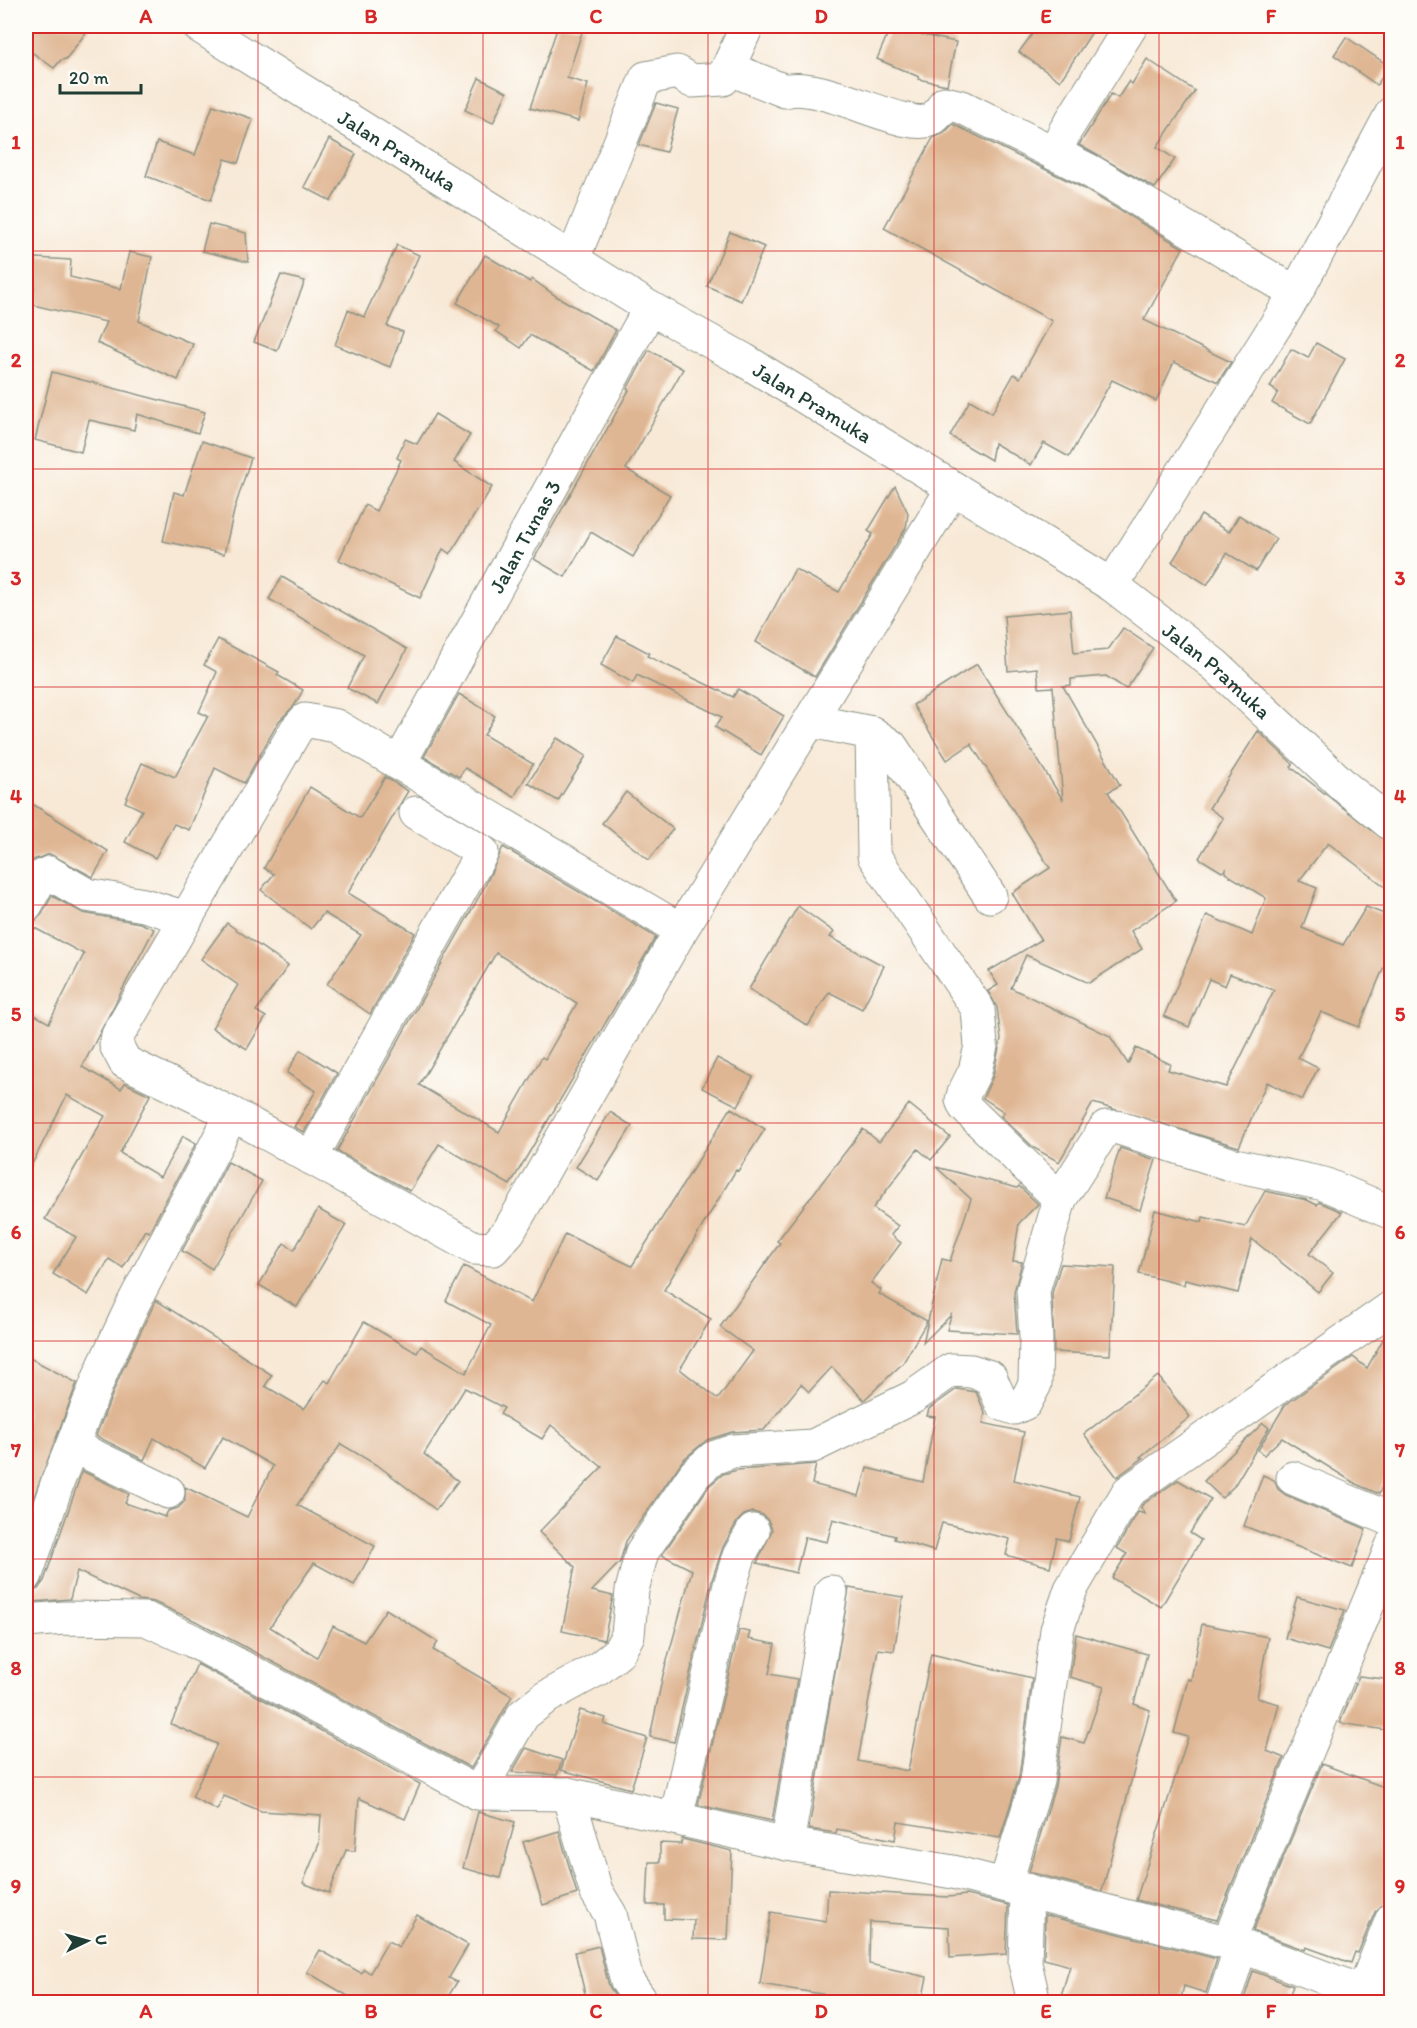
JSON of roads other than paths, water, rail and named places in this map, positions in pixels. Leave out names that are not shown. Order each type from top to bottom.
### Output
[{"type":"street","name":"Jalan Pramuka","points":[[199,26],[650,308],[744,360],[1112,585],[1215,665],[1345,787],[1392,825]]},
{"type":"street","points":[[573,259],[646,78],[677,72],[692,81],[723,79],[747,26]]},
{"type":"street","points":[[1055,153],[1065,131],[1131,26]]},
{"type":"street","points":[[728,68],[785,91],[796,87],[845,98],[916,123],[934,118],[945,103],[951,103],[1090,171],[1296,293]]},
{"type":"street","points":[[1112,585],[1296,293],[1392,113]]},
{"type":"street","name":"Jalan Tunas 3","points":[[399,764],[650,308]]},
{"type":"street","points":[[681,930],[336,726],[305,720],[296,730],[186,918],[118,1035],[116,1045],[125,1062],[232,1114],[474,1248],[493,1249],[509,1231],[681,930],[952,488]]},
{"type":"street","points":[[811,721],[872,733],[887,742],[900,756],[990,896]]},
{"type":"street","points":[[872,733],[874,856],[978,1009],[981,1046],[975,1071],[962,1100],[977,1121],[1060,1199]]},
{"type":"street","points":[[311,1158],[482,852],[417,813]]},
{"type":"street","points":[[26,905],[41,878],[49,873],[87,895],[144,905],[186,918]]},
{"type":"street","points":[[26,1575],[103,1368],[132,1306],[232,1114]]},
{"type":"street","points":[[478,1793],[522,1714],[545,1698],[598,1670],[618,1653],[628,1635],[632,1590],[642,1552],[695,1474],[713,1458],[733,1451],[813,1446],[913,1396],[951,1370],[971,1371],[990,1377],[1002,1404],[1014,1408],[1025,1403],[1035,1384],[1036,1337],[1033,1291],[1060,1199],[1106,1126],[1116,1127],[1230,1164],[1324,1184],[1392,1213]]},
{"type":"street","points":[[1034,2002],[1025,1963],[1016,1887],[1037,1781],[1057,1630],[1071,1589],[1128,1492],[1392,1307]]},
{"type":"street","points":[[73,1446],[168,1492]]},
{"type":"street","points":[[1293,1478],[1392,1520]]},
{"type":"street","points":[[676,1818],[730,1585],[739,1556],[753,1531]]},
{"type":"street","points":[[1223,2002],[1234,1944],[1392,1546]]},
{"type":"street","points":[[787,1844],[831,1592]]},
{"type":"street","points":[[26,1622],[64,1618],[146,1619],[194,1641],[478,1793],[568,1794],[787,1844],[953,1872],[1234,1944],[1370,1999],[1392,1919]]},
{"type":"street","points":[[568,1794],[596,1891],[610,1914],[627,1981],[642,2002]]}]
